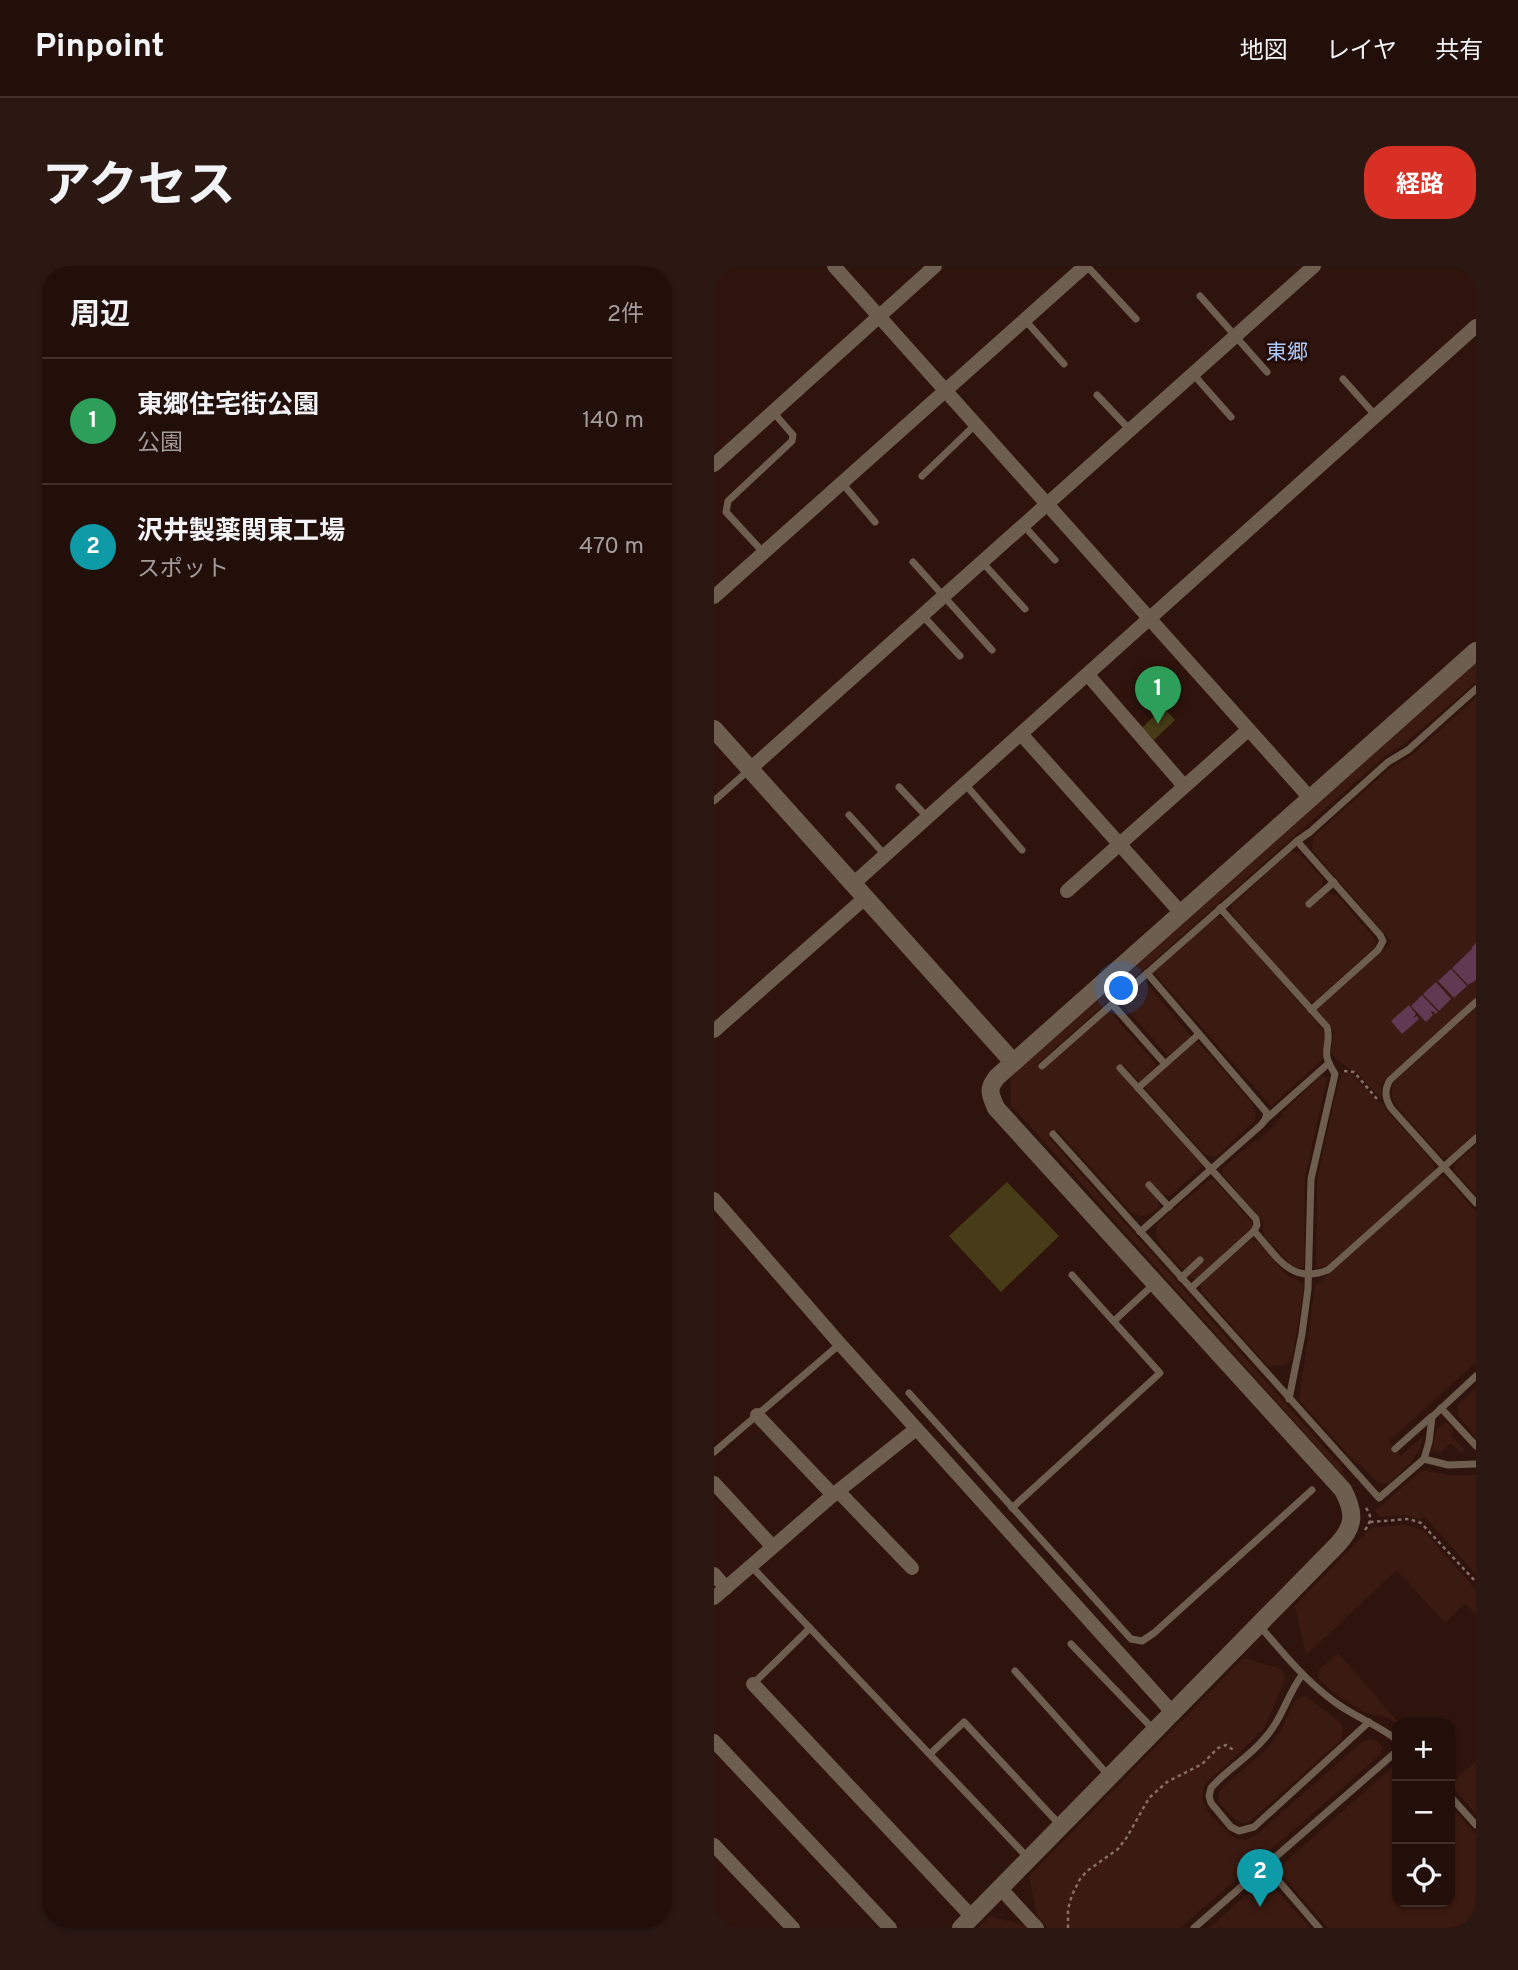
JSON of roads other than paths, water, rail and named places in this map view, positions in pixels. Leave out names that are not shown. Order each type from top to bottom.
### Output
[{"type":"street","points":[[834,266],[1310,798]]},
{"type":"street","points":[[714,465],[935,266]]},
{"type":"street","points":[[714,597],[1086,266]]},
{"type":"street","points":[[750,769],[1314,266]]},
{"type":"street","points":[[714,1031],[859,891],[885,855],[1476,326]]},
{"type":"street","points":[[753,1684],[966,1922],[1346,1536],[1351,1526],[1350,1503],[1342,1490],[996,1108],[990,1094],[990,1084],[1476,650]]},
{"type":"street","points":[[1088,675],[1184,786]]},
{"type":"street","points":[[714,729],[1013,1062]]},
{"type":"street","points":[[1067,891],[1248,730]]},
{"type":"street","points":[[1021,734],[1181,913]]},
{"type":"street","points":[[714,1199],[840,1344],[1172,1713]]},
{"type":"street","points":[[757,1415],[912,1568]]},
{"type":"street","points":[[714,1598],[772,1546],[916,1429]]},
{"type":"street","points":[[714,1483],[772,1546]]},
{"type":"street","points":[[714,1574],[726,1588]]},
{"type":"street","points":[[714,1741],[890,1928]]},
{"type":"street","points":[[714,1845],[793,1928]]},
{"type":"street","points":[[1001,1889],[1037,1928]]},
{"type":"lane","points":[[1086,266],[1136,319]]},
{"type":"lane","points":[[1200,296],[1267,372]]},
{"type":"lane","points":[[1025,320],[1064,364]]},
{"type":"lane","points":[[1193,374],[1231,417]]},
{"type":"lane","points":[[1343,379],[1376,416]]},
{"type":"lane","points":[[1097,394],[1130,430]]},
{"type":"lane","points":[[764,553],[726,512],[726,506],[727,501],[792,441],[793,435],[773,412]]},
{"type":"lane","points":[[922,476],[976,424]]},
{"type":"lane","points":[[842,483],[875,522]]},
{"type":"lane","points":[[1024,526],[1055,560]]},
{"type":"lane","points":[[914,562],[992,650]]},
{"type":"lane","points":[[983,563],[1025,609]]},
{"type":"lane","points":[[923,615],[960,656]]},
{"type":"lane","points":[[1042,1066],[1388,762],[1408,750],[1476,690]]},
{"type":"lane","points":[[714,801],[750,769]]},
{"type":"lane","points":[[965,785],[1022,850]]},
{"type":"lane","points":[[899,787],[928,818]]},
{"type":"lane","points":[[849,815],[885,855]]},
{"type":"lane","points":[[1297,841],[1382,941],[1378,950],[1311,1010]]},
{"type":"lane","points":[[1309,904],[1334,883]]},
{"type":"lane","points":[[1220,908],[1326,1027],[1329,1033],[1326,1054],[1335,1074],[1311,1178],[1310,1275],[1289,1399]]},
{"type":"lane","points":[[1146,973],[1263,1107],[1267,1113],[1265,1120]]},
{"type":"lane","points":[[1476,1002],[1386,1087],[1387,1101],[1391,1108],[1476,1203]]},
{"type":"lane","points":[[1112,1004],[1165,1064]]},
{"type":"lane","points":[[1138,1088],[1199,1034]]},
{"type":"lane","points":[[1140,1232],[1265,1120],[1330,1066]]},
{"type":"lane","points":[[1120,1068],[1256,1219],[1254,1231],[1191,1288]]},
{"type":"lane","points":[[1053,1134],[1379,1498],[1424,1459],[1432,1417]]},
{"type":"lane","points":[[1254,1231],[1290,1271],[1310,1275],[1328,1270],[1476,1138]]},
{"type":"lane","points":[[1149,1185],[1169,1207]]},
{"type":"lane","points":[[1181,1278],[1200,1260]]},
{"type":"lane","points":[[1012,1508],[1160,1373],[1072,1275]]},
{"type":"lane","points":[[1114,1321],[1154,1284]]},
{"type":"lane","points":[[714,1452],[840,1344]]},
{"type":"lane","points":[[1395,1449],[1476,1376]]},
{"type":"lane","points":[[909,1394],[1131,1639],[1142,1641],[1154,1633],[1312,1490]]},
{"type":"lane","points":[[1441,1408],[1476,1446]]},
{"type":"lane","points":[[1424,1459],[1448,1465],[1476,1464]]},
{"type":"lane","points":[[751,1566],[1030,1859]]},
{"type":"lane","points":[[1259,1625],[1302,1675],[1332,1701],[1392,1736]]},
{"type":"lane","points":[[753,1684],[810,1628]]},
{"type":"lane","points":[[1071,1644],[1155,1730]]},
{"type":"lane","points":[[1014,1671],[1110,1777]]},
{"type":"lane","points":[[1302,1675],[1265,1739],[1211,1788],[1211,1803],[1231,1827],[1239,1831],[1254,1827],[1369,1722]]},
{"type":"lane","points":[[930,1754],[964,1722],[1062,1826]]},
{"type":"lane","points":[[1194,1928],[1392,1755]]},
{"type":"lane","points":[[1455,1802],[1476,1825]]},
{"type":"lane","points":[[1265,1866],[1320,1928]]},
{"type":"place","name":"東郷住宅街公園","points":[[1158,724]]},
{"type":"place","name":"沢井製薬関東工場","points":[[1260,1907]]},
{"type":"district","name":"東郷","points":[[1287,352]]}]
